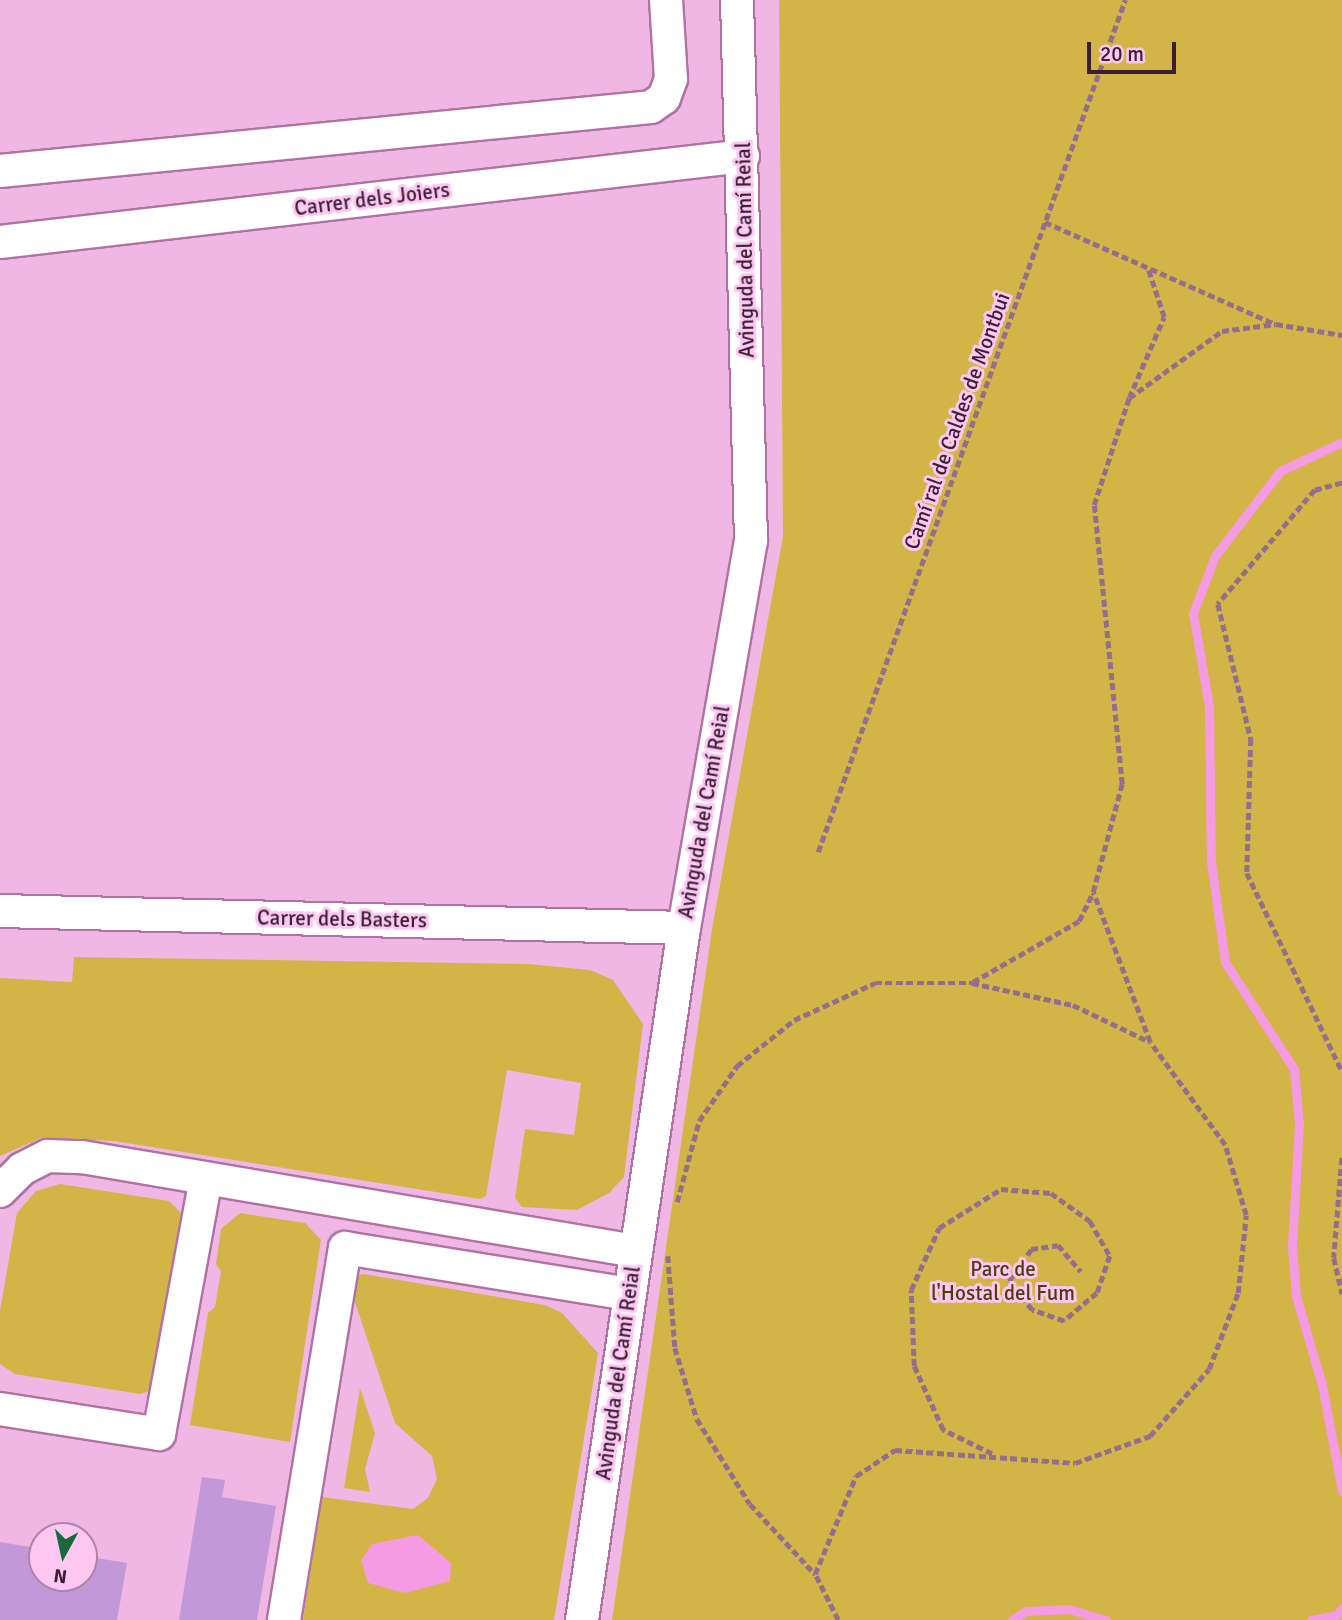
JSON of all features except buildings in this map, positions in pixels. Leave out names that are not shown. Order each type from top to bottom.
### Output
[{"type":"street","points":[[0,172],[650,107],[664,98],[671,79],[666,0]]},
{"type":"street","name":"Avinguda del Camí Reial","points":[[582,1620],[684,928],[751,541],[737,0]]},
{"type":"street","name":"Carrer dels Joiers","points":[[0,242],[743,156]]},
{"type":"street","name":"Carrer dels Basters","points":[[0,911],[684,928]]},
{"type":"street","points":[[0,1191],[22,1169],[48,1156],[82,1157],[635,1251]]},
{"type":"street","points":[[0,1409],[159,1434],[205,1178]]},
{"type":"street","points":[[284,1620],[345,1248],[629,1294]]},
{"type":"path","name":"Camí ral de Caldes de Montbui","points":[[818,852],[1125,0]]},
{"type":"path","points":[[1045,222],[1276,324],[1342,335]]},
{"type":"path","points":[[972,983],[1079,921],[1093,892],[1122,784],[1094,505],[1129,398],[1164,317],[1148,268]]},
{"type":"path","points":[[1129,398],[1222,331],[1276,324]]},
{"type":"path","points":[[1342,483],[1315,490],[1218,604],[1251,739],[1247,873],[1342,1071]]},
{"type":"path","points":[[815,1574],[856,1476],[895,1450],[996,1455],[1075,1463],[1150,1436],[1209,1369],[1238,1293],[1246,1215],[1225,1145],[1150,1042],[1093,892]]},
{"type":"path","points":[[676,1209],[699,1121],[737,1066],[794,1020],[875,983],[972,983],[1073,1005],[1150,1042]]},
{"type":"path","points":[[1342,1158],[1334,1258],[1342,1294]]},
{"type":"path","points":[[996,1455],[943,1430],[914,1366],[911,1290],[939,1228],[1001,1189],[1051,1193],[1090,1221],[1110,1256],[1097,1293],[1063,1321],[1032,1310],[1009,1281],[1031,1249],[1058,1245],[1081,1271]]},
{"type":"path","points":[[668,1245],[675,1348],[697,1419],[750,1504],[815,1574],[838,1620]]},
{"type":"shaded area","points":[[0,0],[779,0],[783,536],[712,929],[612,1620],[0,1620]]},
{"type":"shaded area","points":[[417,1535],[451,1563],[450,1581],[405,1593],[368,1583],[361,1560],[372,1544]]},
{"type":"green space","name":"Parc de l'Hostal del Fum","points":[[779,0],[1342,0],[1342,1620],[612,1620],[712,929],[783,536]]},
{"type":"green space","points":[[74,957],[528,964],[590,970],[613,980],[643,1024],[624,1177],[609,1193],[577,1210],[522,1207],[515,1198],[525,1129],[574,1135],[581,1083],[507,1070],[486,1196],[480,1199],[114,1141],[41,1138],[0,1156],[0,978],[72,982]]},
{"type":"green space","points":[[60,1184],[169,1201],[184,1216],[150,1391],[140,1394],[15,1374],[0,1364],[0,1311],[17,1213],[36,1191]]},
{"type":"green space","points":[[240,1213],[305,1223],[321,1240],[290,1442],[190,1425],[208,1313],[215,1307],[221,1271],[216,1264],[221,1229]]},
{"type":"green space","points":[[364,1274],[545,1305],[562,1313],[598,1353],[554,1620],[303,1620],[322,1497],[413,1509],[428,1498],[437,1479],[432,1456],[395,1423],[351,1290],[354,1276]],"holes":[[[417,1535],[437,1551],[450,1580],[430,1584]]]},
{"type":"green space","points":[[360,1388],[375,1433],[365,1469],[370,1492],[344,1488]]},
{"type":"waterway","points":[[1342,442],[1280,471],[1215,556],[1193,613],[1209,707],[1211,862],[1225,962],[1294,1069],[1299,1124],[1292,1247],[1296,1296],[1322,1385],[1342,1491]]},
{"type":"waterway","points":[[1311,1620],[1336,1615],[1342,1608]]},
{"type":"waterway","points":[[1012,1620],[1026,1611],[1069,1609],[1106,1620]]}]
